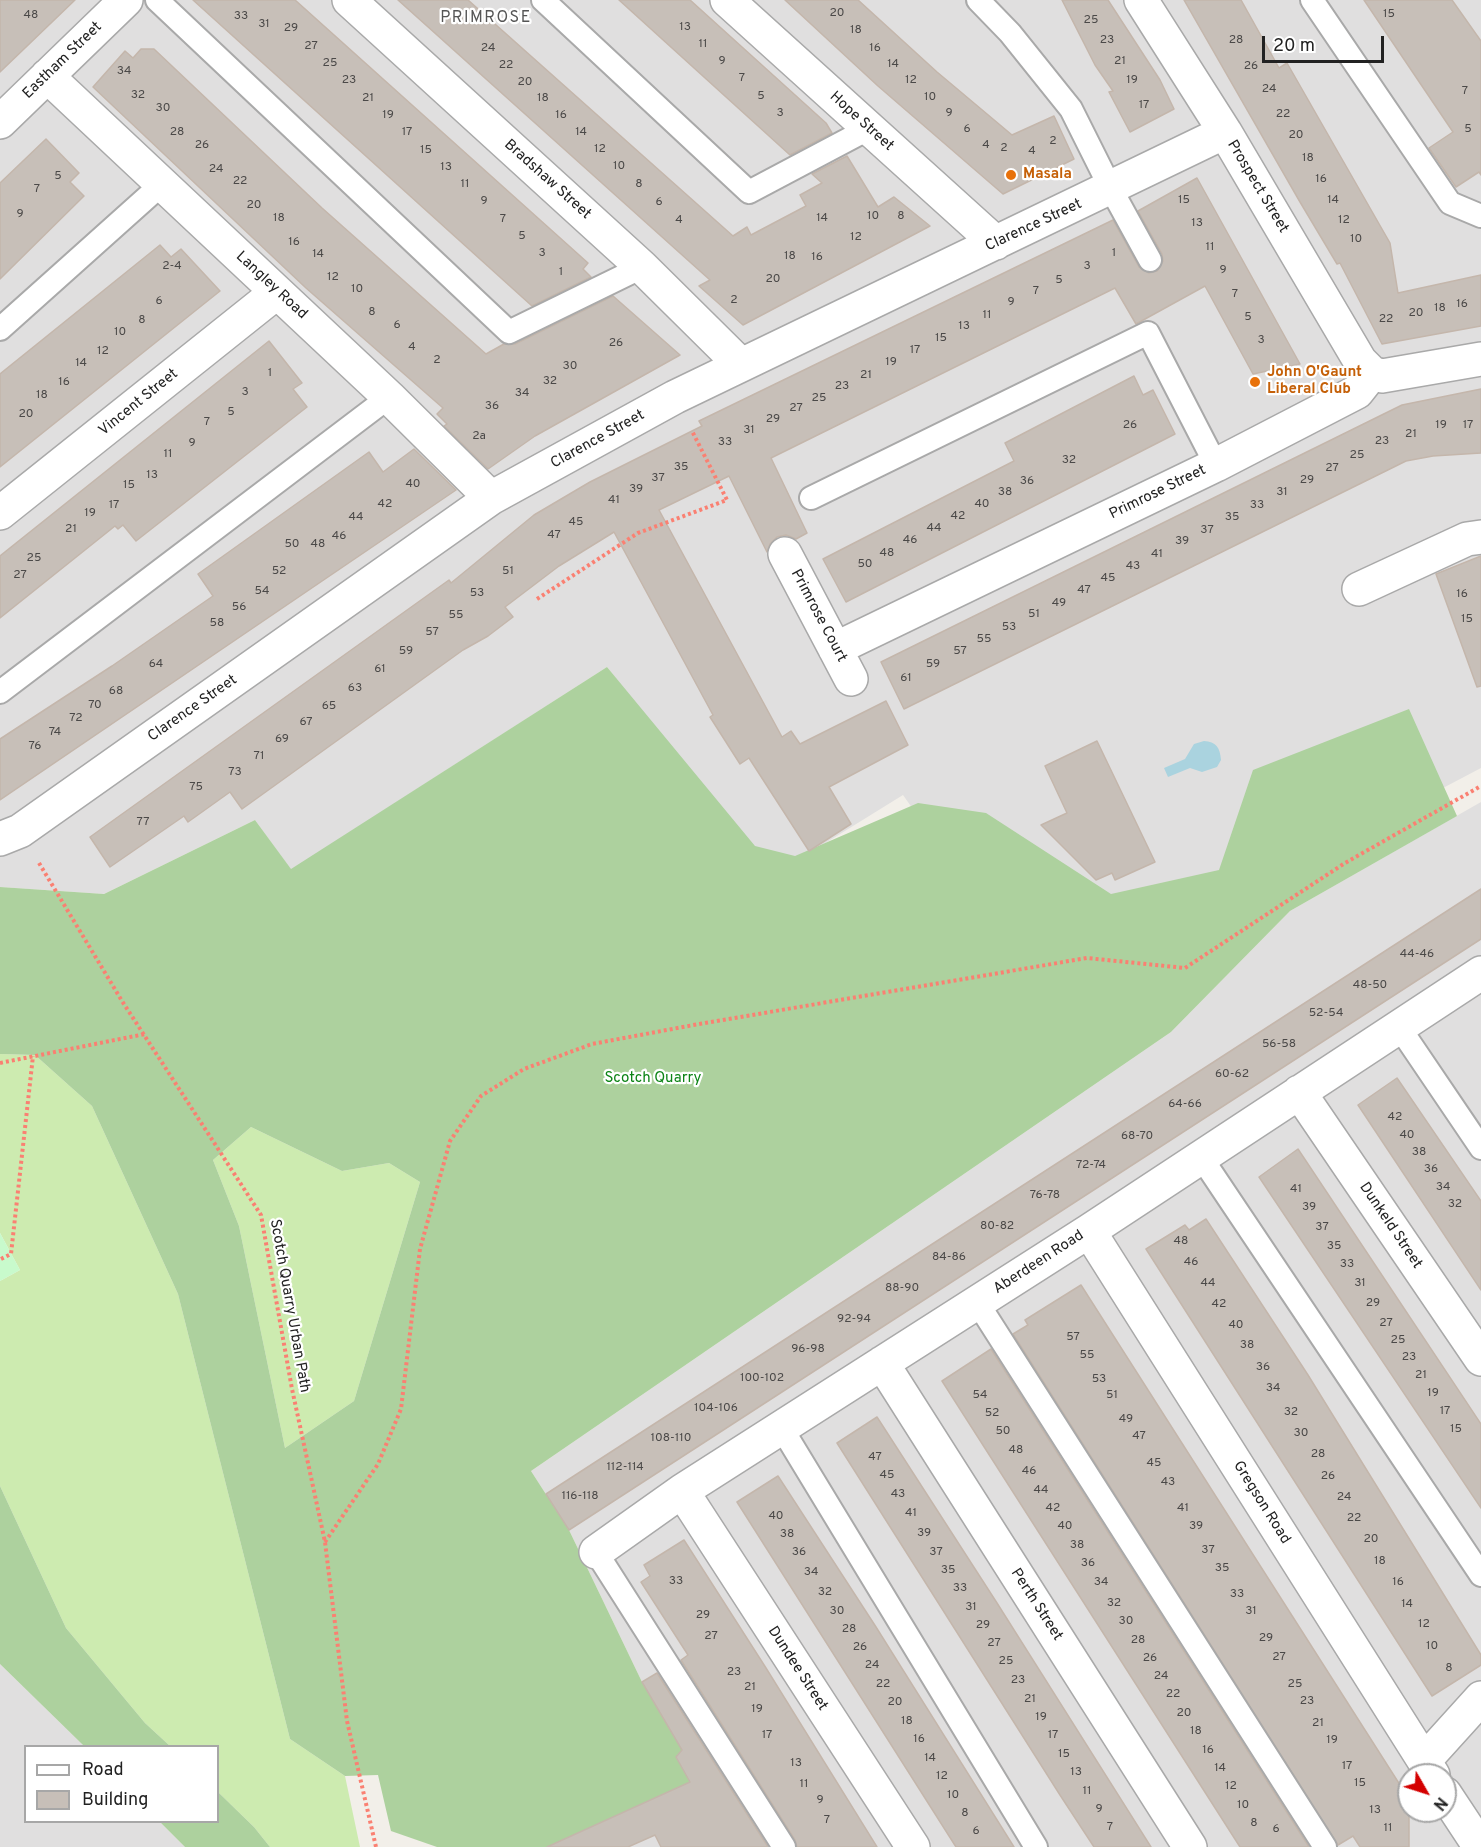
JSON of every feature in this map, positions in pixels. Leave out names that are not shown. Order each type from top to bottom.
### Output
[{"type":"street","name":"Eastham Street","points":[[0,122],[126,0]]},
{"type":"street","name":"Bradshaw Street","points":[[349,0],[642,267],[741,364]]},
{"type":"street","name":"Hope Street","points":[[726,0],[996,243]]},
{"type":"street","name":"Prospect Street","points":[[1141,0],[1225,132],[1360,361],[1372,373]]},
{"type":"street","name":"Langley Road","points":[[47,76],[389,397],[491,498]]},
{"type":"street","name":"Clarence Street","points":[[10,835],[491,498],[675,397],[741,364],[1111,189],[1225,132]]},
{"type":"street","name":"Vincent Street","points":[[0,513],[277,292]]},
{"type":"street","points":[[1372,373],[1382,376],[1396,375],[1481,359]]},
{"type":"street","name":"Primrose Street","points":[[835,649],[1216,465],[1357,392],[1372,373]]},
{"type":"street","points":[[1359,589],[1467,539],[1481,537]]},
{"type":"street","name":"Primrose Court","points":[[785,554],[851,679]]},
{"type":"street","name":"Aberdeen Road","points":[[596,1552],[682,1491],[781,1426],[1089,1231],[1481,973]]},
{"type":"street","name":"Dunkeld Street","points":[[1299,1092],[1481,1359]]},
{"type":"street","name":"Gregson Road","points":[[1089,1231],[1425,1763]]},
{"type":"street","name":"Perth Street","points":[[882,1363],[1190,1847]]},
{"type":"street","name":"Dundee Street","points":[[682,1491],[913,1847]]},
{"type":"street","points":[[1432,1763],[1481,1698]]},
{"type":"street","points":[[1457,1812],[1480,1847]]},
{"type":"lane","points":[[157,0],[509,332],[642,267]]},
{"type":"lane","points":[[543,0],[749,192],[868,129]]},
{"type":"lane","points":[[978,0],[1010,33],[1071,109],[1150,260]]},
{"type":"lane","points":[[1312,0],[1450,203],[1481,216]]},
{"type":"lane","points":[[0,329],[162,184]]},
{"type":"lane","points":[[811,498],[1148,333],[1216,465]]},
{"type":"lane","points":[[0,692],[389,397]]},
{"type":"lane","points":[[1399,1027],[1481,1148]]},
{"type":"lane","points":[[1201,1157],[1481,1575]]},
{"type":"lane","points":[[977,1302],[1324,1847]]},
{"type":"lane","points":[[781,1426],[1036,1847]]},
{"type":"lane","points":[[596,1552],[784,1847]]},
{"type":"path","points":[[537,599],[638,533],[727,500],[675,397]]},
{"type":"path","points":[[325,1542],[378,1464],[402,1409],[420,1249],[450,1141],[481,1096],[524,1069],[592,1044],[699,1023],[1088,958],[1185,968],[1345,863],[1481,786]]},
{"type":"path","name":"Scotch Quarry Urban Path","points":[[10,835],[145,1034],[261,1215],[292,1389],[325,1542],[347,1721],[376,1847]]},
{"type":"path","points":[[0,1063],[145,1034]]},
{"type":"path","points":[[1,1259],[11,1254],[33,1056]]},
{"type":"shaded area","points":[[0,0],[1481,0],[1481,768],[1443,788],[1180,955],[946,856],[903,795],[769,878],[607,667],[291,870],[255,820],[104,894],[0,887]]},
{"type":"shaded area","points":[[1481,802],[1481,1847],[547,1847],[671,1790],[701,1800],[676,1757],[682,1750],[642,1682],[569,1530],[531,1471],[1171,1032],[1290,911]]},
{"type":"shaded area","points":[[0,1664],[83,1745],[24,1745],[24,1823],[161,1823],[185,1847],[0,1847]]},
{"type":"green space","name":"Scotch Quarry","points":[[607,667],[755,846],[795,856],[918,803],[986,813],[1111,894],[1219,870],[1253,770],[1409,709],[1457,816],[1290,911],[1171,1032],[531,1471],[569,1530],[642,1682],[682,1750],[676,1757],[701,1800],[671,1791],[547,1847],[437,1847],[391,1831],[378,1775],[345,1776],[290,1739],[178,1294],[92,1106],[35,1055],[0,1054],[0,887],[104,894],[255,820],[291,869]],"holes":[[[251,1127],[342,1171],[389,1163],[420,1182],[354,1401],[285,1448],[239,1226],[213,1160]]]},
{"type":"green space","points":[[0,1054],[35,1055],[92,1106],[178,1294],[290,1739],[345,1776],[360,1847],[270,1847],[254,1827],[219,1793],[219,1745],[169,1745],[145,1723],[66,1628],[0,1486],[0,1281],[20,1270],[0,1233]]},
{"type":"green space","points":[[251,1127],[342,1171],[389,1163],[420,1182],[354,1401],[285,1448],[239,1226],[213,1160]]},
{"type":"green space","points":[[0,1233],[20,1270],[0,1281]]},
{"type":"green space","points":[[0,1486],[66,1628],[145,1723],[169,1745],[83,1745],[0,1664]]},
{"type":"green space","points":[[219,1793],[254,1827],[270,1847],[185,1847],[161,1823],[219,1823]]},
{"type":"water","points":[[1204,741],[1214,744],[1220,752],[1221,760],[1217,767],[1202,772],[1190,768],[1168,777],[1164,768],[1185,759],[1194,744]]},
{"type":"building","points":[[0,0],[75,0],[0,72]]},
{"type":"building","points":[[193,0],[295,0],[588,263],[583,269],[591,277],[532,306]]},
{"type":"building","points":[[398,0],[468,0],[733,236],[747,227],[751,235],[806,206],[800,195],[822,183],[812,174],[847,156],[878,207],[894,197],[930,226],[743,325],[699,286],[710,280]]},
{"type":"building","points":[[619,0],[690,0],[826,123],[832,133],[790,155]]},
{"type":"building","points":[[785,0],[858,0],[937,72],[1012,135],[1054,116],[1074,159],[1003,194],[878,86]]},
{"type":"building","points":[[1062,0],[1108,0],[1160,80],[1174,109],[1130,132],[1109,92],[1113,91],[1095,65]]},
{"type":"building","points":[[1184,0],[1241,0],[1279,68],[1287,63],[1390,243],[1398,293],[1481,275],[1481,326],[1382,344],[1340,263],[1337,264],[1300,202]]},
{"type":"building","points":[[1364,0],[1452,0],[1481,41],[1481,175],[1479,172],[1456,187],[1429,148],[1453,132]]},
{"type":"building","points":[[141,49],[154,49],[322,208],[486,354],[504,344],[515,344],[613,296],[680,355],[535,436],[488,469],[444,426],[447,424],[437,414],[443,408],[306,288],[93,87],[125,51],[133,58]]},
{"type":"building","points":[[46,139],[79,173],[70,182],[84,196],[0,279],[0,183]]},
{"type":"building","points":[[1197,178],[1300,364],[1253,374],[1205,286],[1136,324],[1115,288],[771,458],[807,533],[796,539],[786,535],[777,537],[770,544],[767,552],[729,476],[659,510],[782,737],[791,731],[800,744],[886,701],[908,745],[829,787],[851,824],[809,851],[749,758],[740,764],[710,717],[713,715],[614,532],[559,566],[505,607],[513,617],[488,636],[463,650],[242,809],[230,792],[188,822],[184,816],[110,867],[90,837],[449,580],[451,583],[534,515],[590,482],[702,426],[699,421],[1113,220],[1139,267],[1149,273],[1157,271],[1163,261],[1162,254],[1138,211]]},
{"type":"building","points":[[160,245],[171,257],[181,249],[220,291],[0,467],[0,374]]},
{"type":"building","points":[[269,341],[302,383],[293,389],[307,407],[136,541],[123,525],[118,529],[115,526],[0,618],[0,556]]},
{"type":"building","points":[[1134,376],[1143,395],[1153,390],[1175,434],[846,602],[823,559],[1014,461],[1005,443]]},
{"type":"building","points":[[1481,389],[1481,453],[1433,456],[1406,461],[904,709],[881,662],[1402,405]]},
{"type":"building","points":[[414,449],[456,490],[0,800],[0,739],[112,666],[213,596],[198,574],[369,452],[383,472]]},
{"type":"building","points":[[1481,556],[1481,686],[1477,687],[1436,574]]},
{"type":"building","points":[[1097,741],[1155,862],[1115,880],[1112,873],[1096,880],[1041,825],[1067,813],[1045,766]]},
{"type":"building","points":[[1481,889],[1481,939],[569,1530],[546,1494]]},
{"type":"building","points":[[1397,1078],[1481,1201],[1481,1290],[1358,1105]]},
{"type":"building","points":[[1298,1149],[1481,1424],[1481,1508],[1259,1177]]},
{"type":"building","points":[[1206,1219],[1308,1375],[1481,1655],[1481,1665],[1432,1696],[1146,1249],[1185,1225],[1189,1230]]},
{"type":"building","points":[[1081,1285],[1397,1780],[1397,1823],[1409,1823],[1409,1847],[1360,1847],[1353,1836],[1338,1845],[1013,1334],[1028,1325],[1025,1320]]},
{"type":"building","points":[[991,1349],[1309,1847],[1240,1847],[942,1381]]},
{"type":"building","points":[[877,1417],[1151,1847],[1094,1847],[1060,1795],[837,1443]]},
{"type":"building","points":[[778,1476],[1014,1847],[956,1847],[737,1502]]},
{"type":"building","points":[[684,1540],[877,1847],[797,1847],[795,1840],[681,1660],[688,1655],[641,1582],[650,1576],[644,1565]]},
{"type":"building","points":[[657,1673],[768,1847],[661,1847],[655,1835],[628,1847],[547,1847],[690,1782],[676,1757],[682,1750],[642,1682]]},
{"type":"place","name":"Masala","points":[[1011,175]]},
{"type":"place","name":"John O'Gaunt Liberal Club","points":[[1255,382]]},
{"type":"district","name":"PRIMROSE","points":[[486,19]]}]
